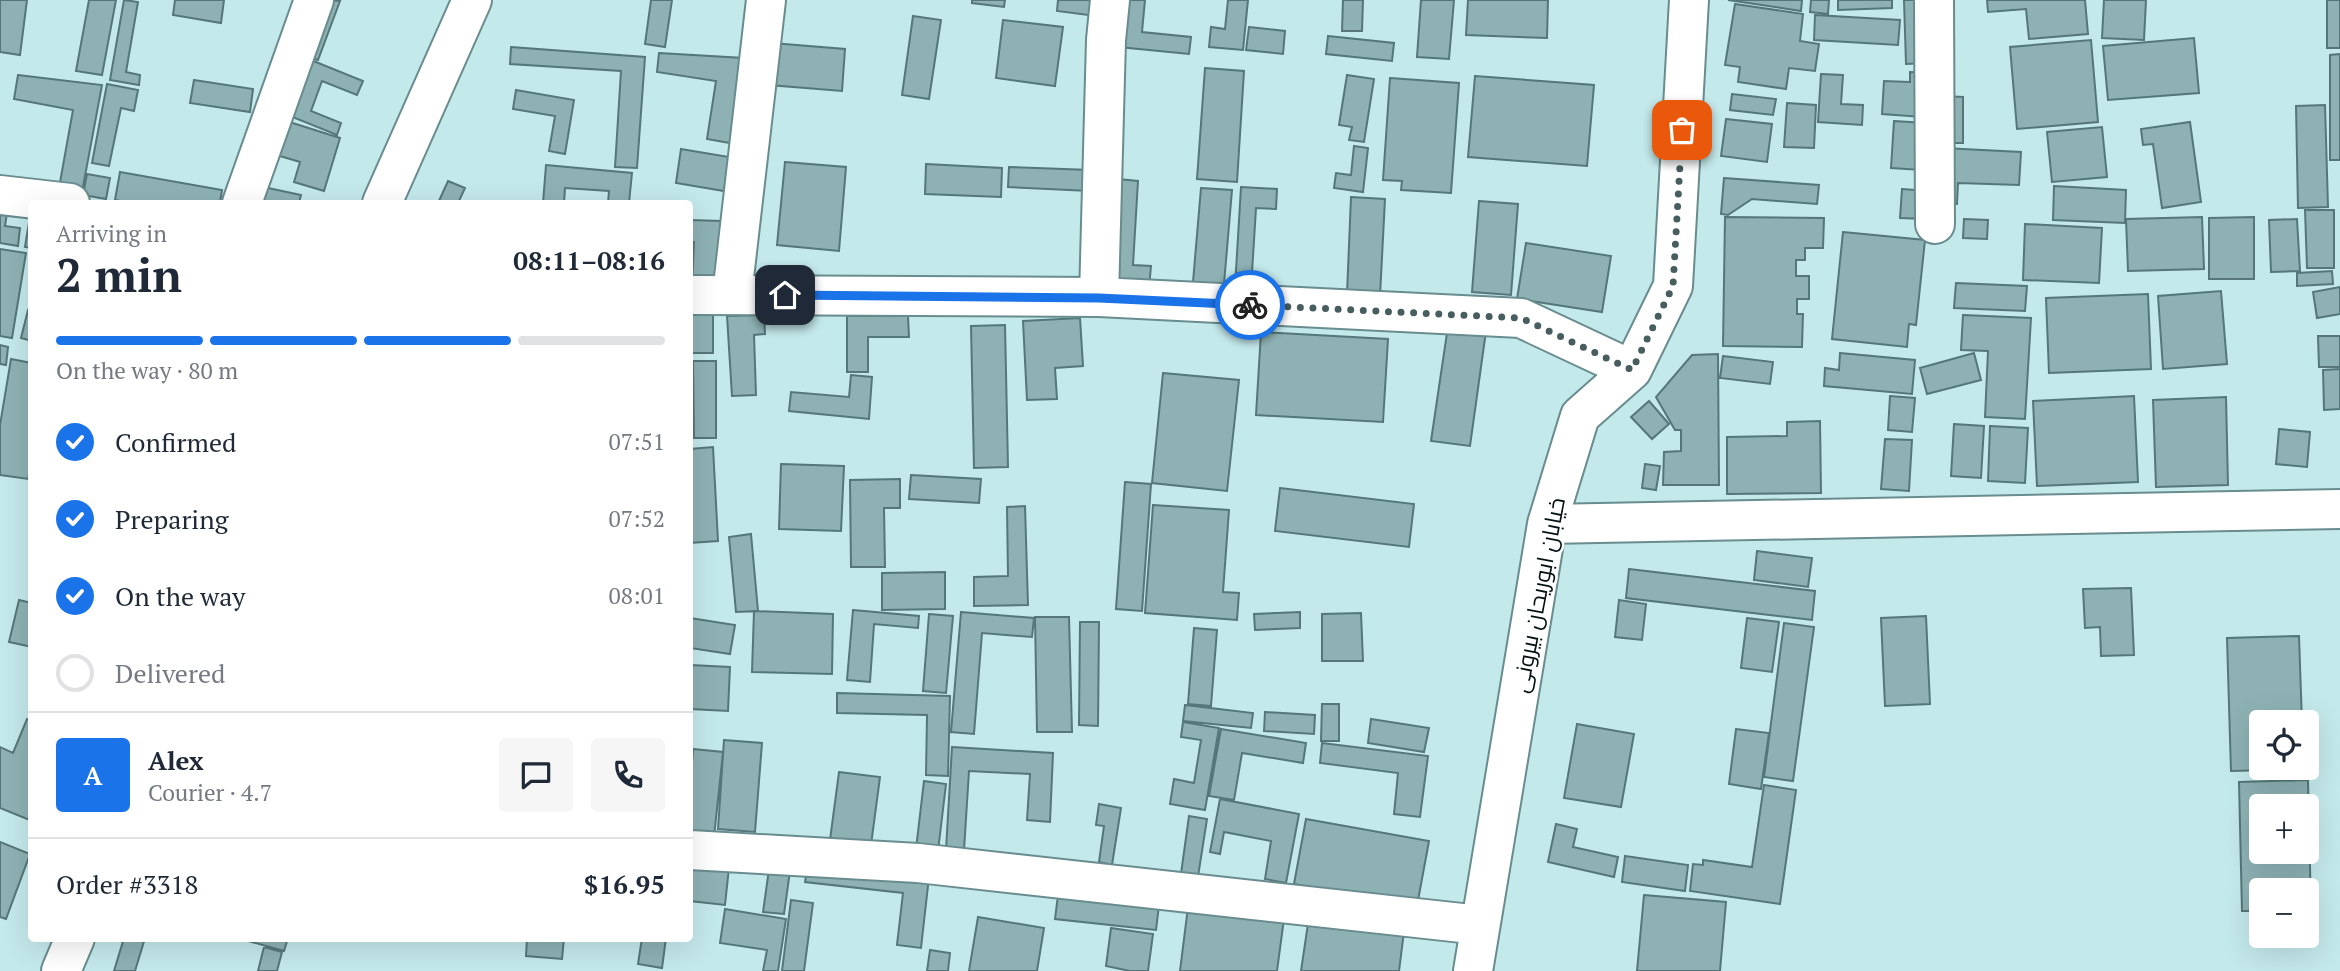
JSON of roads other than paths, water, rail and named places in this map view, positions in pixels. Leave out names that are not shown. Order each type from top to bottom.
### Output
[{"type":"street","points":[[243,200],[314,0]]},
{"type":"street","points":[[383,200],[472,0]]},
{"type":"street","points":[[732,295],[766,0]]},
{"type":"street","points":[[1099,298],[1106,40],[1110,0]]},
{"type":"street","name":"خیابان ابوریحان بیرونی","points":[[1473,971],[1547,524],[1580,416],[1632,370],[1673,286],[1689,0]]},
{"type":"street","points":[[1934,0],[1935,225]]},
{"type":"street","points":[[0,195],[44,200]]},
{"type":"street","points":[[693,295],[1099,298],[1521,318],[1632,370]]},
{"type":"street","points":[[1547,524],[2340,509]]},
{"type":"street","points":[[693,850],[918,863],[1480,925]]},
{"type":"street","points":[[61,971],[73,942]]}]
